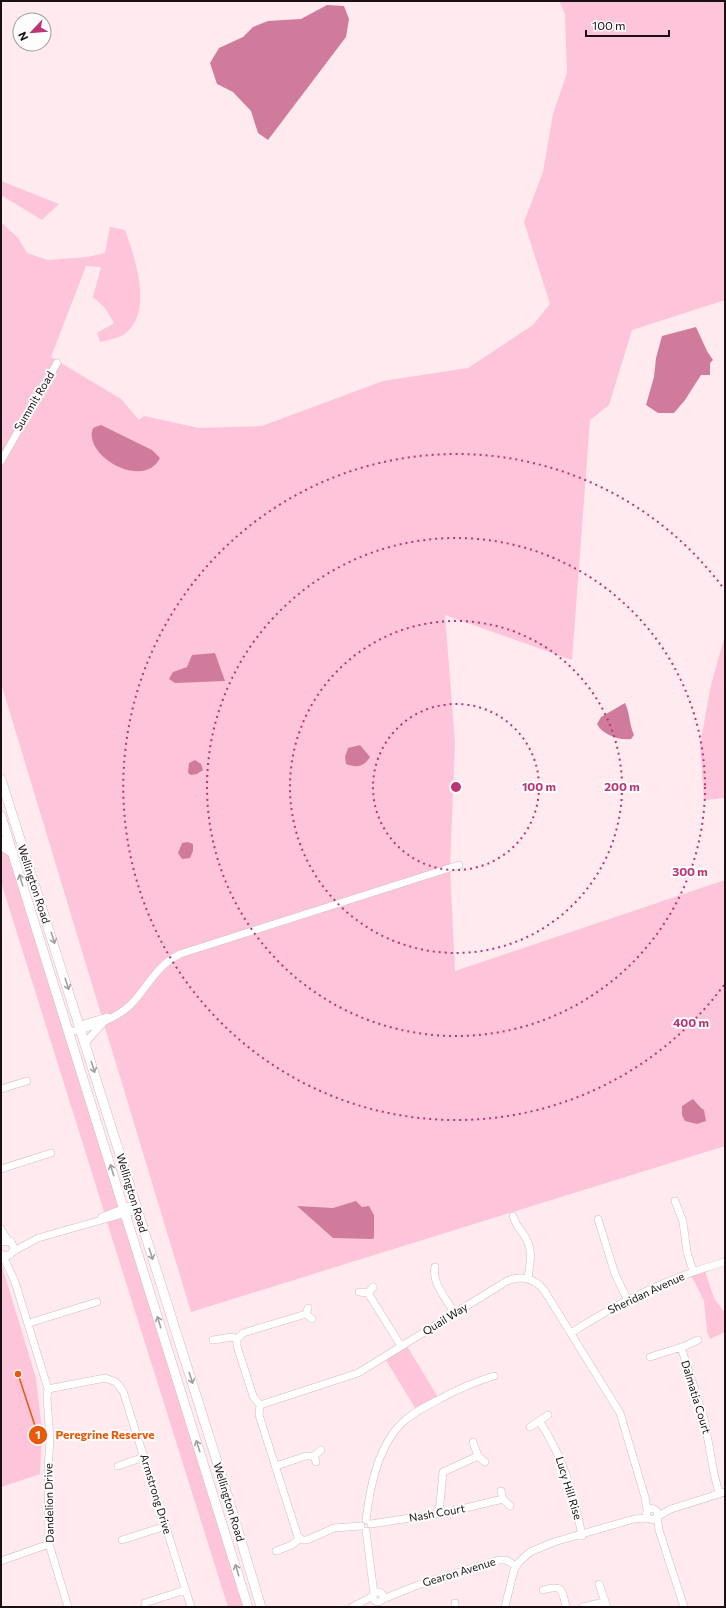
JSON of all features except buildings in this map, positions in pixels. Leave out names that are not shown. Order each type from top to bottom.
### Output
[{"type":"main road","name":"Wellington Road","points":[[1,779],[81,1028],[221,1474],[261,1607]]},
{"type":"main road","points":[[2,820],[13,818]]},
{"type":"main road","name":"Wellington Road","points":[[2,820],[248,1607]]},
{"type":"main road","points":[[1,841],[5,848],[13,853]]},
{"type":"street","name":"Summit Road","points":[[1,461],[57,363]]},
{"type":"street","points":[[81,1028],[113,1015],[130,1006],[160,967],[180,954],[459,865]]},
{"type":"street","points":[[69,1032],[103,1022],[113,1015]]},
{"type":"street","points":[[85,1042],[98,1030],[103,1022]]},
{"type":"street","points":[[1,1089],[27,1081]]},
{"type":"street","points":[[1,1169],[51,1153]]},
{"type":"street","points":[[675,1201],[683,1222],[687,1252],[693,1272]]},
{"type":"street","points":[[1,1229],[6,1241],[38,1238],[93,1222],[136,1207]]},
{"type":"street","points":[[514,1216],[512,1226],[525,1237],[531,1250],[528,1278],[541,1287],[571,1333],[621,1417],[645,1497],[659,1530],[684,1607]]},
{"type":"street","points":[[598,1219],[615,1274],[627,1299]]},
{"type":"street","points":[[2,1255],[9,1256],[13,1252],[38,1238]]},
{"type":"street","name":"Dandelion Drive","points":[[6,1241],[13,1244],[15,1282]]},
{"type":"street","name":"Dandelion Drive","points":[[2,1255],[15,1282],[29,1323],[48,1389],[50,1439],[48,1469],[48,1544],[68,1607]]},
{"type":"street","name":"Sheridan Avenue","points":[[571,1333],[627,1299],[693,1272],[725,1262]]},
{"type":"street","points":[[435,1268],[434,1273],[436,1282],[454,1313]]},
{"type":"street","name":"Quail Way","points":[[260,1405],[358,1372],[507,1281],[515,1278],[528,1278]]},
{"type":"street","points":[[359,1292],[370,1290],[400,1346]]},
{"type":"street","points":[[29,1323],[97,1302]]},
{"type":"street","points":[[312,1319],[307,1311],[243,1333],[237,1339],[237,1346],[253,1396],[260,1405],[259,1415],[276,1466],[295,1532],[300,1538],[307,1540],[334,1528],[363,1528]]},
{"type":"street","points":[[213,1340],[232,1337],[237,1339]]},
{"type":"street","name":"Dalmatia Court","points":[[650,1357],[682,1347],[698,1340]]},
{"type":"street","name":"Dalmatia Court","points":[[682,1347],[704,1418],[714,1473],[722,1493]]},
{"type":"street","points":[[352,1607],[378,1596],[362,1522],[369,1522],[368,1501],[376,1469],[389,1440],[398,1427],[417,1411],[448,1394],[494,1376]]},
{"type":"street","name":"Armstrong Drive","points":[[48,1389],[105,1378],[116,1382],[123,1391],[191,1607]]},
{"type":"street","points":[[530,1427],[540,1422],[548,1415]]},
{"type":"street","name":"Lucy Hill Rise","points":[[540,1422],[553,1442],[564,1467],[582,1536]]},
{"type":"street","points":[[473,1442],[478,1456],[485,1462]]},
{"type":"street","points":[[276,1466],[306,1456],[315,1459],[321,1450]]},
{"type":"street","points":[[439,1513],[444,1472],[478,1456]]},
{"type":"street","points":[[118,1466],[144,1457]]},
{"type":"street","points":[[502,1491],[503,1499],[510,1506]]},
{"type":"street","points":[[505,1607],[511,1579],[516,1566],[535,1550],[652,1514],[671,1510],[722,1493]]},
{"type":"street","name":"Nash Court","points":[[369,1522],[439,1513],[503,1499]]},
{"type":"street","points":[[122,1540],[166,1526]]},
{"type":"street","points":[[276,1550],[292,1545],[300,1538]]},
{"type":"street","points":[[1,1561],[48,1544]]},
{"type":"street","name":"Gearon Avenue","points":[[378,1596],[393,1594],[499,1560],[506,1560],[516,1566]]},
{"type":"street","points":[[583,1607],[605,1604],[599,1584]]},
{"type":"street","points":[[543,1590],[555,1586],[559,1588],[562,1591],[566,1607]]},
{"type":"street","points":[[145,1603],[185,1590]]},
{"type":"shaded area","points":[[559,1],[725,1],[725,300],[632,330],[609,405],[590,420],[572,660],[445,615],[455,743],[450,868],[455,971],[725,880],[725,1146],[191,1312],[1,683],[1,222],[18,238],[27,253],[48,260],[87,257],[105,253],[110,227],[125,230],[137,269],[139,283],[139,311],[134,323],[123,335],[114,339],[100,342],[97,333],[114,323],[105,308],[93,297],[101,267],[86,266],[51,357],[121,399],[139,420],[144,416],[199,428],[262,426],[383,381],[468,368],[533,325],[550,304],[524,222],[543,172],[553,114],[567,73],[565,14]]},
{"type":"shaded area","points":[[327,5],[344,6],[349,19],[346,37],[268,140],[258,133],[251,111],[233,92],[217,84],[210,63],[219,48],[243,37],[253,27],[268,21],[301,19]]},
{"type":"shaded area","points":[[1,181],[59,204],[42,220],[1,195]]},
{"type":"shaded area","points":[[696,327],[707,351],[713,360],[710,363],[710,375],[701,375],[685,400],[674,413],[658,413],[646,405],[654,377],[656,358],[662,336]]},
{"type":"shaded area","points":[[101,425],[152,450],[160,458],[153,466],[144,471],[133,471],[112,463],[102,456],[95,447],[92,438],[93,428]]},
{"type":"shaded area","points":[[725,635],[725,798],[704,800],[700,745],[711,685]]},
{"type":"shaded area","points":[[215,653],[225,681],[175,683],[169,679],[173,672],[187,667],[192,655]]},
{"type":"shaded area","points":[[625,703],[634,735],[631,739],[621,739],[611,736],[599,728],[597,724],[601,717]]},
{"type":"shaded area","points":[[360,745],[370,757],[368,760],[360,766],[346,764],[345,757],[348,748]]},
{"type":"shaded area","points":[[195,760],[201,764],[203,770],[197,774],[191,775],[188,773],[189,763]]},
{"type":"shaded area","points":[[1,841],[13,853],[123,1207],[106,1218],[1,882]]},
{"type":"shaded area","points":[[188,842],[193,844],[193,851],[190,858],[182,859],[178,853],[182,843]]},
{"type":"shaded area","points":[[693,1099],[704,1110],[706,1121],[697,1124],[685,1121],[682,1115],[682,1106]]},
{"type":"shaded area","points":[[356,1201],[362,1207],[369,1206],[374,1215],[374,1238],[372,1239],[333,1238],[297,1206],[333,1208]]},
{"type":"shaded area","points":[[125,1214],[248,1607],[228,1607],[106,1219]]},
{"type":"shaded area","points":[[1,1263],[36,1378],[42,1431],[40,1474],[1,1487]]},
{"type":"shaded area","points":[[704,1268],[714,1298],[725,1313],[725,1332],[710,1339],[707,1332],[704,1301],[690,1273]]},
{"type":"shaded area","points":[[405,1343],[439,1399],[417,1411],[384,1357]]},
{"type":"place","name":"Peregrine Reserve","points":[[18,1374]]}]
